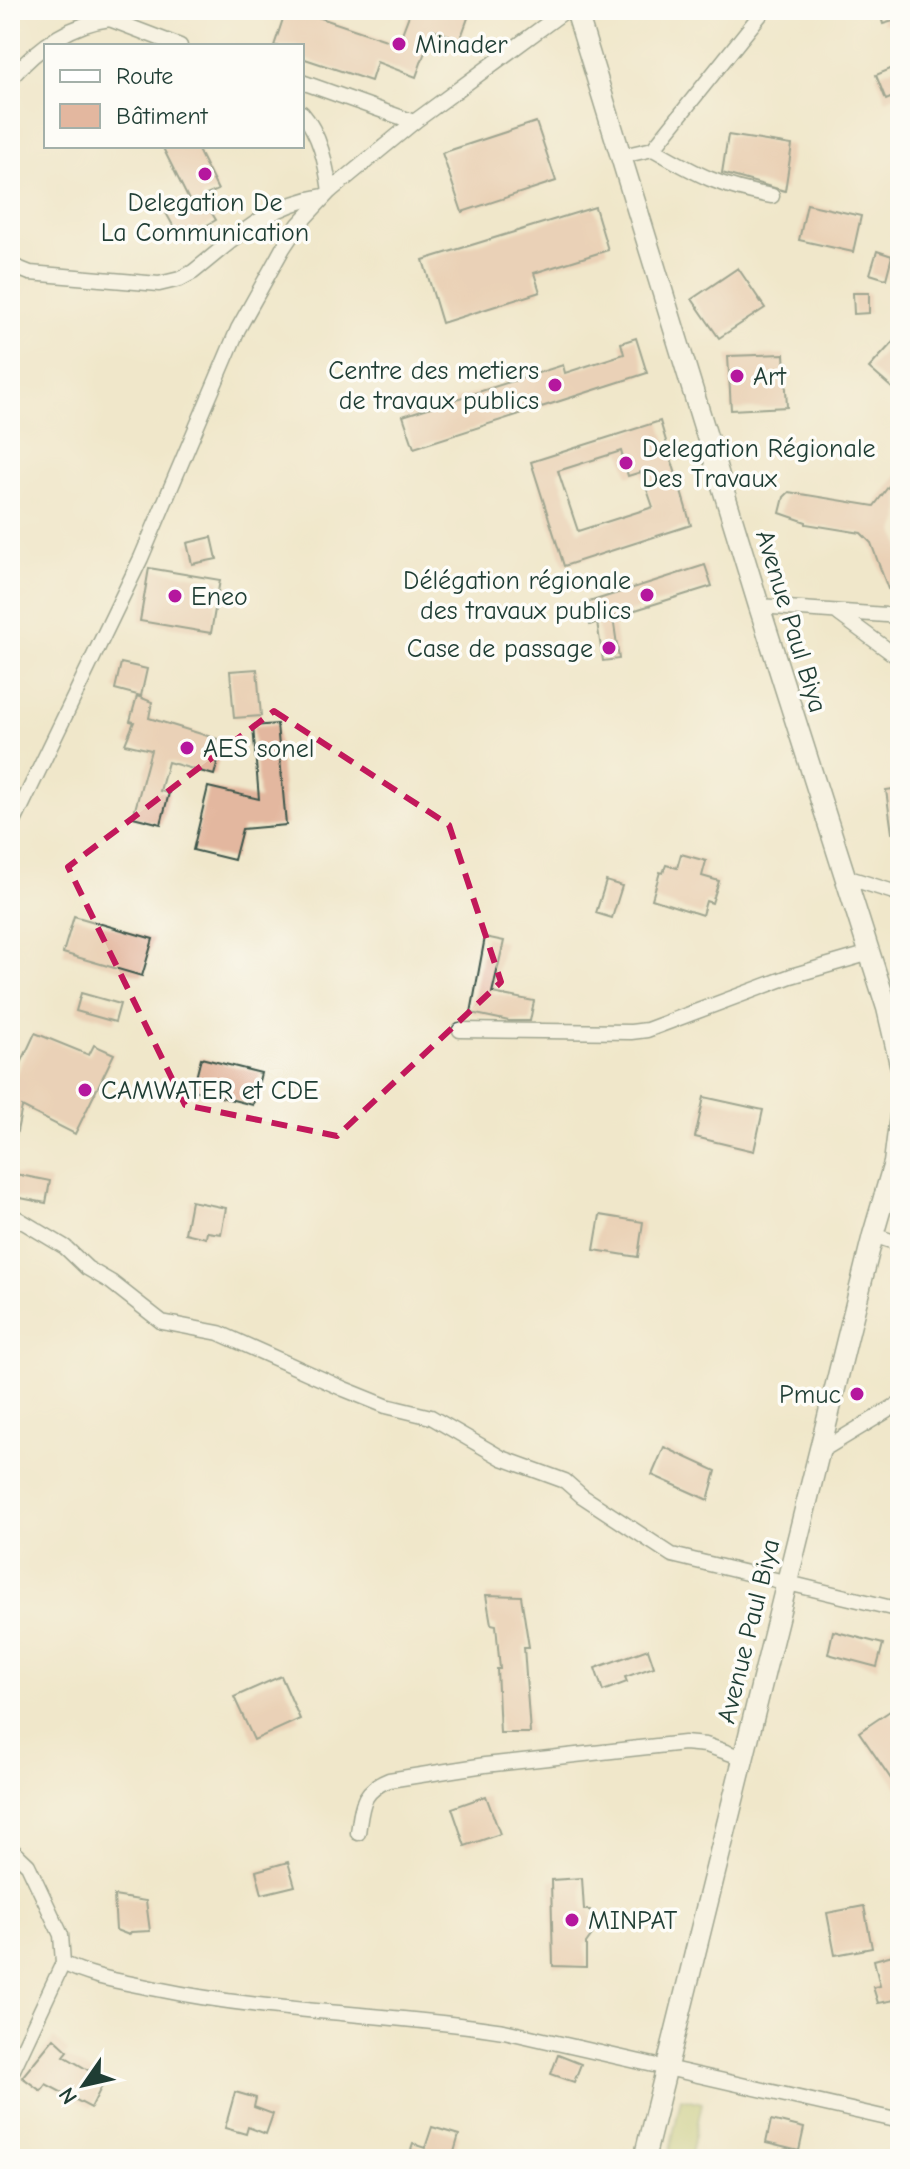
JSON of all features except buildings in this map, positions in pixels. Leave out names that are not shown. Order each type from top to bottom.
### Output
[{"type":"main road","name":"Avenue Paul Biya","points":[[576,10],[759,606],[887,1008],[900,1064]]},
{"type":"main road","name":"Avenue Paul Biya","points":[[644,2159],[873,1235],[894,1163],[900,1116]]},
{"type":"street","points":[[86,10],[175,44]]},
{"type":"street","points":[[10,830],[141,558],[238,329],[283,248],[327,193],[414,122],[566,10]]},
{"type":"street","points":[[622,156],[653,149],[764,10]]},
{"type":"street","points":[[47,44],[88,22],[110,19]]},
{"type":"street","points":[[10,79],[44,46]]},
{"type":"street","points":[[304,83],[414,122]]},
{"type":"street","points":[[304,116],[316,136],[327,193]]},
{"type":"street","points":[[653,149],[705,179],[741,191],[772,196]]},
{"type":"street","points":[[10,265],[30,273],[147,283],[180,279],[276,209],[327,193]]},
{"type":"street","points":[[10,278],[30,273]]},
{"type":"street","points":[[759,606],[893,616],[900,628]]},
{"type":"street","points":[[837,612],[900,659]]},
{"type":"street","points":[[846,877],[900,894]]},
{"type":"street","points":[[460,1030],[647,1030],[791,976],[870,953]]},
{"type":"street","points":[[10,1214],[65,1247],[87,1268],[111,1282],[162,1322],[219,1333],[386,1406],[431,1417],[502,1458],[565,1481],[582,1496],[672,1555],[900,1610]]},
{"type":"street","points":[[873,1235],[900,1244]]},
{"type":"street","points":[[819,1452],[900,1403]]},
{"type":"street","points":[[358,1833],[363,1803],[368,1793],[376,1785],[389,1780],[485,1765],[684,1743],[706,1745],[743,1758]]},
{"type":"street","points":[[10,1848],[28,1865],[61,1935],[63,1963],[10,2076]]},
{"type":"street","points":[[63,1963],[83,1974],[212,2000],[445,2022],[504,2031],[900,2121]]},
{"type":"highlighted area","points":[[274,711],[449,825],[501,982],[337,1136],[185,1105],[68,867]]},
{"type":"green space","points":[[681,2098],[702,2103],[690,2159],[668,2159]]},
{"type":"place","name":"Minader","points":[[399,44]]},
{"type":"place","name":"Delegation De La Communication","points":[[205,174]]},
{"type":"place","name":"Art","points":[[737,376]]},
{"type":"place","name":"Centre des metiers de travaux publics","points":[[555,385]]},
{"type":"place","name":"Delegation Régionale Des Travaux","points":[[626,463]]},
{"type":"place","name":"Délégation régionale des travaux publics","points":[[647,595]]},
{"type":"place","name":"Eneo","points":[[175,596]]},
{"type":"place","name":"Case de passage","points":[[609,648]]},
{"type":"place","name":"AES sonel","points":[[187,748]]},
{"type":"place","name":"CAMWATER et CDE","points":[[85,1090]]},
{"type":"place","name":"Pmuc","points":[[857,1394]]},
{"type":"place","name":"MINPAT","points":[[572,1920]]}]
